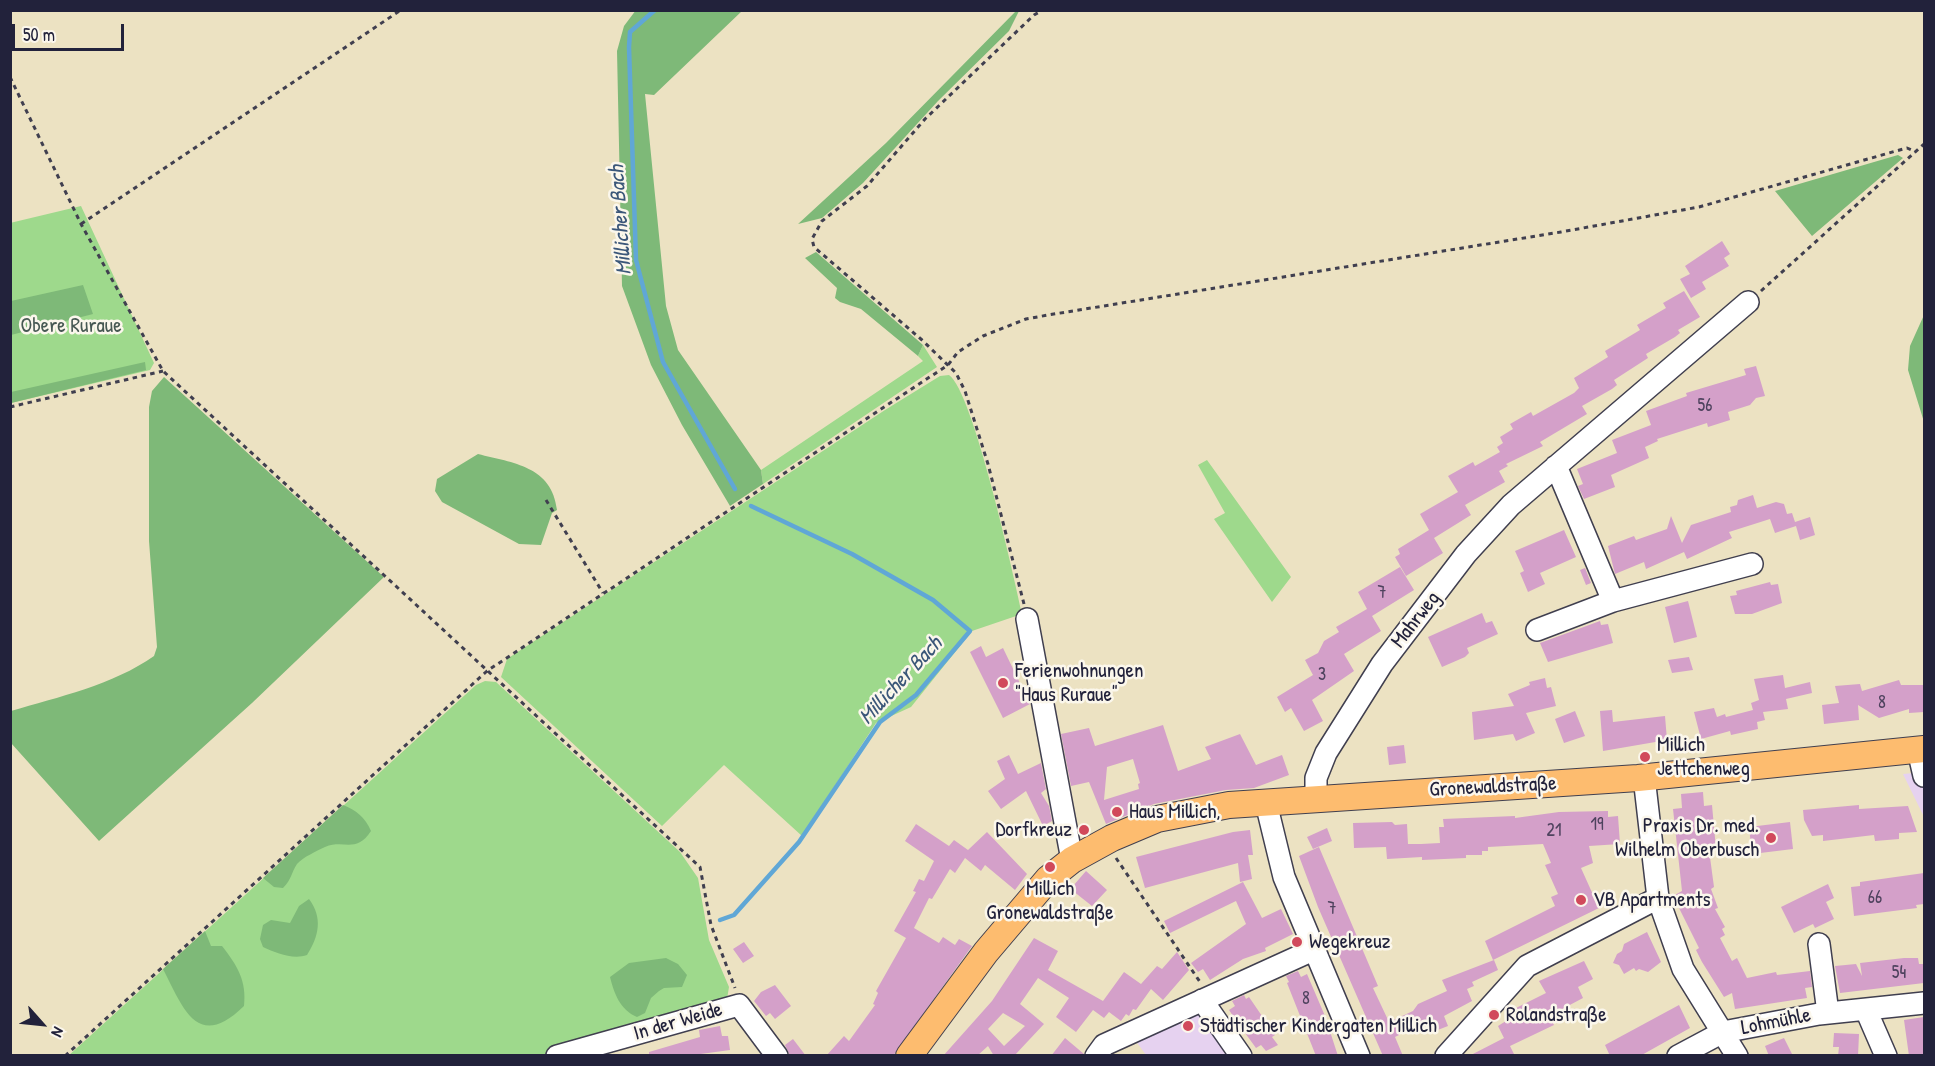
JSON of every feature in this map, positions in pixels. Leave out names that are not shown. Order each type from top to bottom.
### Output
[{"type":"main road","name":"Gronewaldstraße","points":[[909,1056],[986,952],[1048,879],[1072,860],[1105,842],[1157,819],[1229,805],[1644,777],[1921,749]]},
{"type":"street","name":"Mahrweg","points":[[1316,799],[1316,778],[1326,753],[1382,664],[1466,554],[1511,505],[1748,302]]},
{"type":"street","points":[[1556,466],[1612,601]]},
{"type":"street","points":[[1538,630],[1612,601],[1752,564]]},
{"type":"street","points":[[1028,619],[1072,860]]},
{"type":"street","points":[[1921,749],[1924,776]]},
{"type":"street","points":[[1644,777],[1658,898],[1683,969],[1737,1056]]},
{"type":"street","points":[[1266,803],[1284,877],[1359,1056]]},
{"type":"street","points":[[1446,1056],[1527,966],[1658,898]]},
{"type":"street","name":"Lohmühle","points":[[1820,944],[1828,1013]]},
{"type":"street","points":[[1096,1056],[1104,1045],[1313,950]]},
{"type":"street","points":[[1206,998],[1242,1056]]},
{"type":"street","name":"Lohmühle","points":[[1678,1056],[1723,1032],[1828,1013],[1924,1003]]},
{"type":"street","name":"In der Weide","points":[[557,1056],[739,1005],[777,1056]]},
{"type":"street","points":[[1866,1010],[1886,1056]]},
{"type":"path","points":[[81,224],[401,10]]},
{"type":"path","points":[[1028,619],[988,464],[965,391],[956,373],[814,247],[812,239],[822,221],[867,186],[957,87],[1034,15],[1043,10]]},
{"type":"path","points":[[10,77],[81,224],[163,370],[700,867],[711,925],[739,1005]]},
{"type":"path","points":[[1748,302],[1924,144]]},
{"type":"path","points":[[64,1056],[487,671],[948,364],[958,352],[983,336],[1026,319],[1549,234],[1687,209],[1907,148],[1916,152]]},
{"type":"path","points":[[10,407],[163,370]]},
{"type":"path","points":[[546,500],[603,593]]},
{"type":"path","points":[[1105,842],[1206,998]]},
{"type":"shaded area","points":[[1924,772],[1924,817],[1903,774]]},
{"type":"shaded area","name":"Städtischer Kindergaten Millich","points":[[1198,1011],[1229,1055],[1146,1055],[1135,1040]]},
{"type":"green space","points":[[636,10],[742,11],[654,95],[645,94],[666,306],[678,350],[761,470],[763,484],[730,506],[682,425],[651,365],[622,286],[617,51],[624,26]]},
{"type":"green space","points":[[1016,11],[1019,11],[1009,31],[938,101],[863,183],[822,218],[798,224],[886,143]]},
{"type":"green space","points":[[1898,155],[1903,158],[1812,236],[1775,191]]},
{"type":"green space","name":"Obere Ruraue","points":[[81,206],[154,363],[150,370],[11,403],[10,223]]},
{"type":"green space","points":[[816,252],[923,345],[918,356],[861,309],[835,298],[837,288],[805,258]]},
{"type":"green space","points":[[83,285],[93,314],[11,335],[11,301]]},
{"type":"green space","points":[[1924,315],[1924,422],[1908,370],[1910,346]]},
{"type":"green space","points":[[923,345],[937,367],[763,484],[761,470],[923,361],[918,356]]},
{"type":"green space","points":[[145,362],[146,370],[11,403],[11,392]]},
{"type":"green space","points":[[949,375],[959,388],[981,448],[1022,614],[972,631],[911,707],[876,723],[802,836],[724,765],[662,826],[501,677],[507,659],[885,410],[940,376]]},
{"type":"green space","points":[[164,377],[384,577],[252,703],[99,841],[11,743],[11,711],[103,682],[121,675],[154,656],[157,647],[149,541],[149,407],[152,391]]},
{"type":"green space","points":[[478,454],[529,469],[547,484],[554,495],[557,510],[552,513],[541,545],[519,544],[442,502],[435,491],[437,479]]},
{"type":"green space","points":[[1207,460],[1291,577],[1272,602],[1214,519],[1225,513],[1198,465]]},
{"type":"green space","points":[[485,681],[496,682],[680,852],[698,878],[709,940],[729,987],[727,999],[714,1006],[544,1055],[68,1056],[476,685]]},
{"type":"green space","points":[[343,805],[356,812],[366,822],[371,831],[365,838],[355,844],[325,847],[306,857],[297,864],[283,888],[274,887],[263,878]]},
{"type":"green space","points":[[309,899],[316,913],[318,927],[307,955],[290,956],[263,947],[260,939],[263,925],[271,920],[290,923],[299,906]]},
{"type":"green space","points":[[205,931],[211,946],[222,946],[232,960],[240,974],[245,997],[244,1006],[228,1019],[215,1025],[204,1025],[194,1020],[178,998],[163,969]]},
{"type":"green space","points":[[666,958],[678,964],[687,975],[682,987],[664,988],[651,998],[645,1013],[637,1017],[631,1014],[619,1000],[610,977],[629,963]]},
{"type":"building","points":[[1722,241],[1730,254],[1724,258],[1729,266],[1702,282],[1706,289],[1691,298],[1680,279],[1690,274],[1685,266]]},
{"type":"building","points":[[1684,291],[1700,317],[1678,330],[1680,333],[1675,337],[1646,354],[1648,358],[1614,380],[1617,385],[1612,389],[1582,406],[1587,414],[1540,442],[1543,446],[1506,464],[1508,466],[1499,471],[1505,482],[1465,505],[1471,515],[1434,538],[1443,553],[1406,576],[1395,557],[1400,554],[1398,549],[1429,530],[1420,514],[1458,492],[1448,476],[1473,462],[1475,466],[1500,452],[1497,447],[1503,443],[1500,437],[1513,429],[1510,424],[1531,412],[1533,416],[1574,393],[1579,388],[1574,378],[1608,357],[1605,351],[1640,330],[1637,325],[1666,308],[1663,303]]},
{"type":"building","points":[[1756,366],[1765,396],[1756,398],[1750,405],[1728,412],[1730,420],[1708,427],[1707,423],[1657,439],[1658,441],[1645,447],[1649,458],[1611,475],[1615,487],[1584,499],[1578,486],[1583,484],[1577,469],[1617,453],[1612,440],[1651,425],[1646,411],[1687,396],[1686,393],[1746,375],[1744,369]]},
{"type":"building","points":[[1753,495],[1757,508],[1776,502],[1784,504],[1787,514],[1792,513],[1795,522],[1810,517],[1815,535],[1800,540],[1796,526],[1775,533],[1770,519],[1729,532],[1732,538],[1687,559],[1684,552],[1646,569],[1644,562],[1615,574],[1608,546],[1634,536],[1636,540],[1667,529],[1671,516],[1682,543],[1691,525],[1731,512],[1730,507],[1737,505],[1738,500]]},
{"type":"building","points":[[1564,530],[1576,557],[1540,573],[1545,584],[1528,592],[1520,573],[1524,571],[1515,551]]},
{"type":"building","points":[[1400,567],[1414,590],[1372,616],[1381,631],[1344,654],[1354,671],[1312,700],[1323,721],[1304,731],[1291,708],[1285,712],[1277,697],[1313,675],[1305,660],[1318,653],[1324,641],[1339,632],[1336,627],[1367,609],[1358,592]]},
{"type":"building","points":[[1585,568],[1591,583],[1586,585],[1580,570]]},
{"type":"building","points":[[1770,582],[1771,585],[1778,584],[1782,603],[1752,614],[1735,614],[1730,596],[1737,595],[1736,591]]},
{"type":"building","points":[[1688,601],[1697,637],[1674,643],[1665,607]]},
{"type":"building","points":[[1482,613],[1486,623],[1492,621],[1498,634],[1467,648],[1469,653],[1465,657],[1442,667],[1428,637]]},
{"type":"building","points":[[1600,621],[1601,625],[1608,624],[1613,643],[1548,662],[1540,643]]},
{"type":"building","name":"Ferienwohnungen \"Haus Ruraue\"","points":[[981,646],[986,657],[1003,648],[1030,704],[1003,718],[970,652]]},
{"type":"building","points":[[1689,657],[1693,670],[1672,673],[1668,660]]},
{"type":"building","points":[[1783,675],[1785,688],[1810,682],[1812,693],[1786,699],[1788,709],[1763,712],[1765,720],[1757,722],[1758,729],[1731,735],[1730,731],[1701,739],[1694,712],[1714,708],[1717,717],[1725,714],[1726,717],[1753,710],[1751,703],[1759,700],[1754,679]]},
{"type":"building","points":[[1545,678],[1547,688],[1551,687],[1556,706],[1526,713],[1535,733],[1516,741],[1513,734],[1474,740],[1472,712],[1514,706],[1508,694],[1530,685],[1529,682]]},
{"type":"building","points":[[1899,680],[1901,685],[1924,685],[1924,712],[1909,713],[1909,709],[1879,718],[1858,705],[1859,720],[1824,724],[1822,705],[1839,703],[1835,686],[1860,684],[1862,691]]},
{"type":"building","points":[[1612,710],[1613,722],[1665,716],[1667,740],[1603,751],[1600,711]]},
{"type":"building","points":[[1575,711],[1585,736],[1564,743],[1555,719]]},
{"type":"building","points":[[1163,725],[1178,771],[1211,759],[1205,747],[1240,734],[1256,765],[1282,755],[1289,775],[1254,788],[1226,790],[1154,804],[1106,824],[1089,782],[1071,786],[1061,734],[1089,728],[1095,746]],"holes":[[[1133,759],[1140,783],[1138,784],[1139,789],[1104,800],[1107,767]]]},
{"type":"building","points":[[1404,745],[1406,763],[1389,765],[1387,747]]},
{"type":"building","points":[[1009,755],[1018,774],[1041,763],[1046,789],[1041,793],[1049,806],[1052,821],[1043,826],[1026,791],[1001,809],[988,791],[1005,779],[997,761]]},
{"type":"building","points":[[1703,792],[1704,806],[1712,805],[1716,849],[1709,850],[1714,887],[1711,889],[1718,908],[1715,909],[1725,927],[1722,929],[1725,935],[1720,938],[1732,961],[1737,958],[1747,978],[1776,972],[1777,975],[1810,971],[1812,987],[1805,988],[1807,998],[1735,1009],[1732,993],[1724,997],[1702,962],[1696,950],[1699,948],[1673,896],[1682,891],[1673,809],[1682,808],[1681,794]]},
{"type":"building","points":[[1859,805],[1859,809],[1908,806],[1917,832],[1899,833],[1899,839],[1875,841],[1874,835],[1823,841],[1823,835],[1812,836],[1804,820],[1803,810]]},
{"type":"building","points":[[1608,811],[1608,817],[1618,816],[1620,844],[1589,846],[1593,863],[1581,868],[1599,908],[1493,960],[1485,941],[1555,906],[1551,897],[1558,894],[1545,865],[1551,863],[1543,844],[1488,847],[1488,851],[1482,851],[1482,855],[1422,860],[1422,857],[1387,859],[1386,847],[1354,848],[1353,823],[1407,824],[1408,844],[1421,844],[1440,843],[1439,827],[1444,827],[1443,819],[1515,816],[1515,818],[1559,812]]},
{"type":"building","name":"Praxis Dr. med. Wilhelm Oberbusch","points":[[1790,822],[1793,849],[1752,854],[1749,827]]},
{"type":"building","points":[[916,824],[949,846],[954,840],[968,850],[987,832],[1027,874],[1015,890],[985,865],[981,871],[965,858],[955,873],[950,869],[932,899],[929,898],[914,928],[939,943],[943,937],[955,945],[959,939],[972,946],[893,1056],[826,1056],[844,1036],[849,1041],[875,1005],[873,1004],[878,993],[876,991],[906,938],[894,931],[916,892],[913,891],[919,879],[924,881],[934,861],[905,841]]},
{"type":"building","points":[[1327,828],[1332,841],[1313,849],[1307,837]]},
{"type":"building","points":[[1250,830],[1253,855],[1248,855],[1252,879],[1240,882],[1238,863],[1145,888],[1136,857],[1233,832]]},
{"type":"building","points":[[1319,847],[1378,986],[1373,988],[1389,1022],[1413,1011],[1418,1004],[1447,991],[1442,980],[1494,960],[1498,970],[1472,982],[1474,986],[1467,989],[1472,1001],[1444,1016],[1448,1026],[1430,1033],[1425,1021],[1398,1033],[1399,1035],[1395,1037],[1403,1056],[1383,1056],[1318,907],[1299,856]]},
{"type":"building","points":[[1086,871],[1107,890],[1092,906],[1073,891],[1075,888],[1073,886]]},
{"type":"building","points":[[1924,873],[1924,904],[1916,905],[1917,908],[1854,916],[1851,887],[1860,886],[1860,882]]},
{"type":"building","points":[[1243,882],[1262,918],[1281,909],[1293,934],[1265,948],[1266,951],[1243,959],[1210,980],[1203,969],[1198,972],[1191,963],[1246,924],[1236,901],[1170,933],[1164,921]]},
{"type":"building","points":[[1828,884],[1834,898],[1826,902],[1834,919],[1815,928],[1813,924],[1794,933],[1781,907]]},
{"type":"building","points":[[1647,932],[1661,962],[1648,972],[1639,969],[1636,971],[1634,968],[1624,974],[1619,965],[1613,963],[1617,954],[1622,951],[1624,944]]},
{"type":"building","points":[[1034,938],[1058,951],[1048,970],[1103,1001],[1124,972],[1141,984],[1157,966],[1162,969],[1177,952],[1189,970],[1163,1000],[1151,989],[1136,1010],[1133,1009],[1129,1016],[1126,1014],[1121,1021],[1109,1012],[1104,1018],[1093,1010],[1076,1032],[1056,1017],[1069,998],[1038,978],[1020,1004],[1044,1024],[1014,1056],[994,1056],[988,1046],[977,1056],[943,1056],[992,1001]],"holes":[[[1003,1013],[1025,1026],[1004,1046],[988,1029]]]},
{"type":"building","points":[[744,942],[754,956],[743,963],[733,949]]},
{"type":"building","points":[[1918,958],[1919,964],[1924,964],[1924,983],[1840,993],[1835,966],[1856,964],[1862,976],[1860,963]]},
{"type":"building","points":[[1584,961],[1593,979],[1578,987],[1583,998],[1549,1016],[1554,1025],[1510,1046],[1515,1056],[1469,1056],[1504,1038],[1498,1026],[1517,1014],[1514,1009],[1546,993],[1539,981]]},
{"type":"building","points":[[1298,971],[1301,977],[1307,974],[1325,1016],[1338,1056],[1316,1056],[1287,983],[1289,982],[1286,976]]},
{"type":"building","points":[[775,985],[791,1006],[775,1019],[770,1013],[766,1016],[754,1001],[761,992]]},
{"type":"building","points":[[1244,995],[1246,999],[1249,997],[1275,1035],[1272,1037],[1278,1045],[1266,1051],[1261,1045],[1256,1048],[1229,1010],[1235,1006],[1232,1001]]},
{"type":"building","points":[[1679,1005],[1690,1028],[1640,1056],[1610,1056],[1605,1045]]},
{"type":"building","points":[[1924,1017],[1924,1056],[1909,1056],[1904,1020]]},
{"type":"building","points":[[720,1026],[722,1036],[728,1036],[730,1050],[686,1056],[649,1056],[649,1052],[700,1037],[699,1030]]},
{"type":"building","points":[[1834,1033],[1859,1034],[1858,1056],[1838,1056],[1839,1047],[1833,1047]]},
{"type":"building","points":[[1065,1038],[1084,1054],[1083,1056],[1051,1056]]},
{"type":"building","points":[[1784,1038],[1793,1056],[1769,1056],[1765,1046]]},
{"type":"building","points":[[793,1039],[806,1056],[790,1056],[785,1045]]},
{"type":"waterway","name":"Millicher Bach","points":[[655,10],[630,32],[636,260],[663,362],[735,489]]},
{"type":"waterway","name":"Millicher Bach","points":[[720,920],[734,915],[799,842],[880,722],[916,695],[970,631],[933,600],[852,554],[751,506]]},
{"type":"place","name":"Ferienwohnungen \"Haus Ruraue\"","points":[[1003,683]]},
{"type":"place","name":"Millich Jettchenweg","points":[[1645,757]]},
{"type":"place","name":"Haus Millich,","points":[[1117,812]]},
{"type":"place","name":"Dorfkreuz","points":[[1084,830]]},
{"type":"place","name":"Praxis Dr. med. Wilhelm Oberbusch","points":[[1771,838]]},
{"type":"place","name":"Millich Gronewaldstraße","points":[[1050,867]]},
{"type":"place","name":"VB Apartments","points":[[1581,900]]},
{"type":"place","name":"Wegekreuz","points":[[1297,942]]},
{"type":"place","name":"Rolandstraße","points":[[1494,1015]]},
{"type":"place","name":"Städtischer Kindergaten Millich","points":[[1188,1026]]}]
